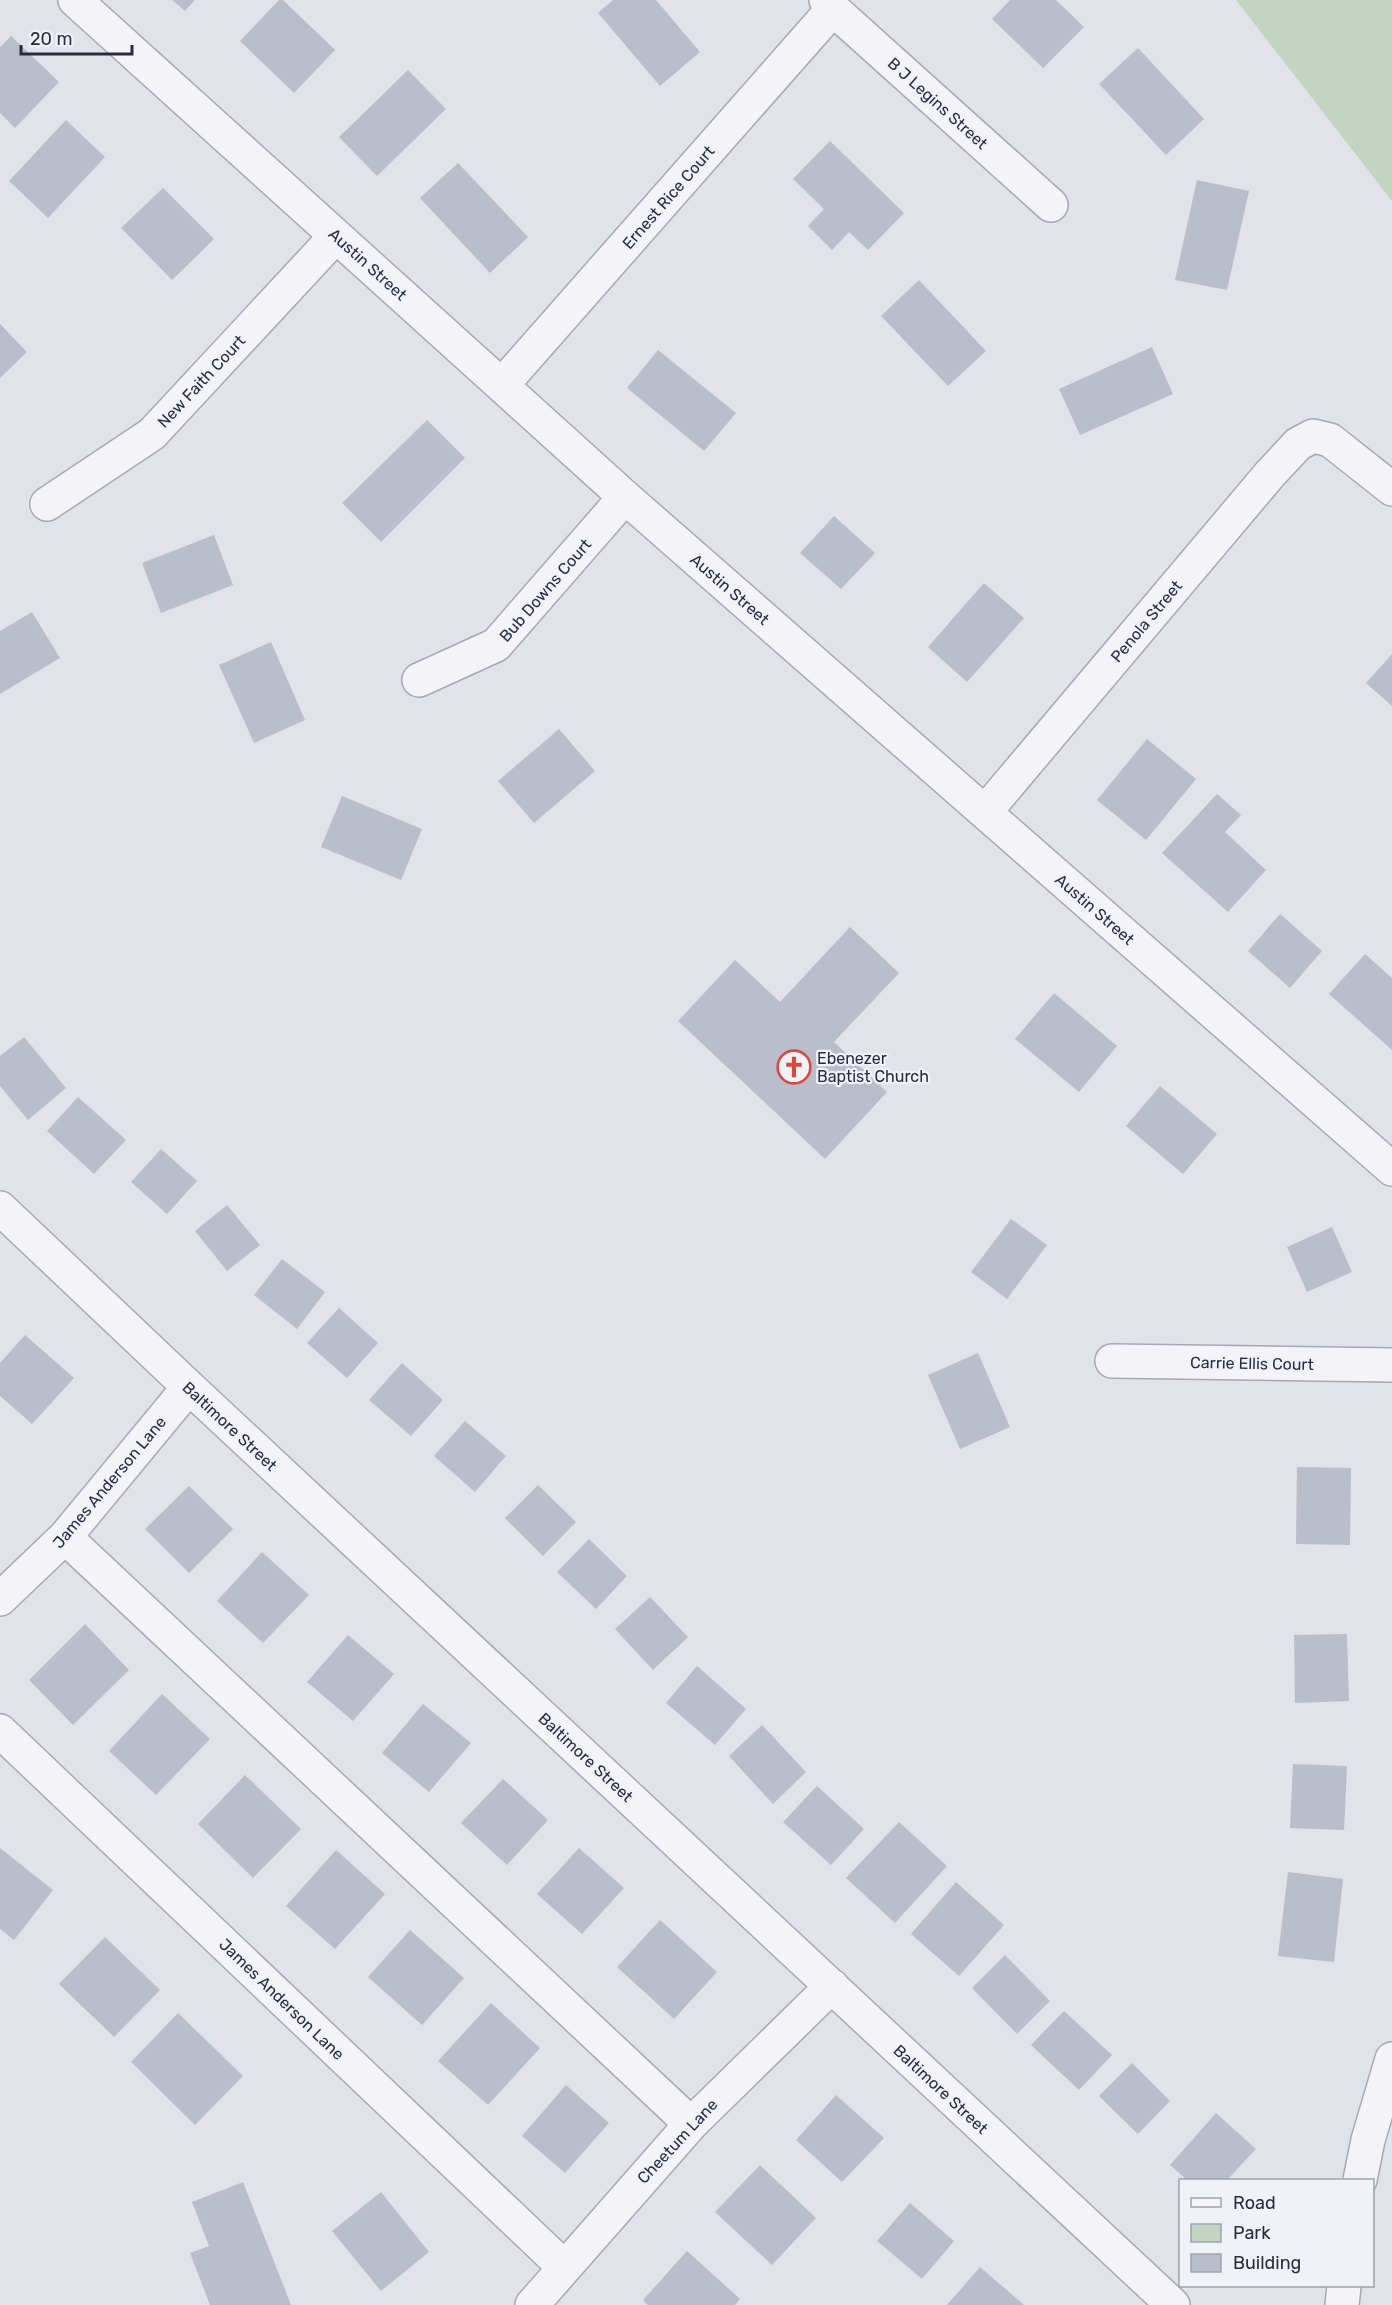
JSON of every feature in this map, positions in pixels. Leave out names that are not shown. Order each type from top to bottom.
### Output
[{"type":"street","name":"Austin Street","points":[[75,0],[625,497],[1392,1169]]},
{"type":"street","name":"B J Legins Street","points":[[830,5],[1051,204]]},
{"type":"street","name":"Ernest Rice Court","points":[[502,385],[830,5]]},
{"type":"street","name":"New Faith Court","points":[[47,504],[152,434],[336,236]]},
{"type":"street","name":"Penola Street","points":[[985,812],[1270,474],[1298,444],[1313,436],[1330,440],[1392,489]]},
{"type":"street","name":"Bub Downs Court","points":[[418,680],[496,645],[625,497]]},
{"type":"street","name":"Baltimore Street","points":[[0,1208],[832,1986],[938,2088],[1173,2305]]},
{"type":"street","name":"Carrie Ellis Court","points":[[1112,1361],[1392,1365]]},
{"type":"street","name":"James Anderson Lane","points":[[0,1599],[65,1537],[189,1387]]},
{"type":"street","points":[[65,1537],[691,2124]]},
{"type":"street","name":"James Anderson Lane","points":[[0,1731],[564,2267]]},
{"type":"street","name":"Cheetum Lane","points":[[532,2305],[691,2124],[832,1986]]},
{"type":"street","points":[[1360,2179],[1368,2140],[1392,2059]]},
{"type":"street","points":[[1342,2305],[1344,2287]]},
{"type":"green space","points":[[1236,0],[1392,0],[1392,201]]},
{"type":"building","points":[[172,0],[195,0],[185,11]]},
{"type":"building","points":[[279,0],[283,0],[335,50],[294,93],[240,41]]},
{"type":"building","points":[[613,0],[656,0],[700,52],[660,86],[598,13]]},
{"type":"building","points":[[1010,0],[1056,0],[1084,27],[1043,68],[992,19]]},
{"type":"building","points":[[11,36],[59,82],[15,128],[0,113],[0,47]]},
{"type":"building","points":[[1138,48],[1204,119],[1166,155],[1099,84]]},
{"type":"building","points":[[408,70],[446,109],[377,176],[339,137]]},
{"type":"building","points":[[66,120],[105,157],[48,218],[9,181]]},
{"type":"building","points":[[830,141],[904,213],[868,250],[849,232],[832,250],[808,226],[824,209],[793,179]]},
{"type":"building","points":[[458,163],[528,237],[490,273],[420,198]]},
{"type":"building","points":[[1197,180],[1249,191],[1227,290],[1175,280]]},
{"type":"building","points":[[163,188],[214,239],[172,280],[121,228]]},
{"type":"building","points":[[919,280],[986,351],[948,386],[881,316]]},
{"type":"building","points":[[0,324],[27,352],[0,378]]},
{"type":"building","points":[[1152,347],[1173,394],[1080,435],[1059,389]]},
{"type":"building","points":[[658,350],[736,413],[704,451],[627,388]]},
{"type":"building","points":[[427,420],[465,458],[381,542],[342,503]]},
{"type":"building","points":[[834,516],[875,553],[841,589],[800,553]]},
{"type":"building","points":[[214,535],[233,585],[161,613],[142,563]]},
{"type":"building","points":[[984,583],[1024,618],[967,682],[928,647]]},
{"type":"building","points":[[32,612],[60,658],[0,694],[0,631]]},
{"type":"building","points":[[271,642],[305,720],[254,743],[219,665]]},
{"type":"building","points":[[1392,654],[1392,706],[1366,683]]},
{"type":"building","points":[[559,729],[595,771],[534,823],[498,781]]},
{"type":"building","points":[[1147,739],[1196,779],[1146,840],[1097,800]]},
{"type":"building","points":[[1217,794],[1241,815],[1225,832],[1266,870],[1228,912],[1162,853]]},
{"type":"building","points":[[342,796],[422,829],[401,880],[321,847]]},
{"type":"building","points":[[1280,914],[1322,951],[1290,988],[1248,951]]},
{"type":"building","name":"Ebenezer Baptist Church","points":[[850,927],[899,973],[834,1042],[887,1092],[825,1159],[678,1021],[735,960],[780,1002]]},
{"type":"building","points":[[1365,954],[1392,978],[1392,1050],[1329,994]]},
{"type":"building","points":[[1054,993],[1117,1046],[1079,1092],[1015,1039]]},
{"type":"building","points":[[24,1037],[66,1088],[28,1120],[0,1086],[0,1056]]},
{"type":"building","points":[[1160,1086],[1217,1134],[1183,1174],[1126,1126]]},
{"type":"building","points":[[78,1097],[126,1140],[94,1174],[47,1131]]},
{"type":"building","points":[[161,1149],[197,1181],[167,1214],[131,1182]]},
{"type":"building","points":[[227,1205],[260,1245],[227,1271],[195,1231]]},
{"type":"building","points":[[1011,1219],[1047,1245],[1007,1299],[971,1272]]},
{"type":"building","points":[[1332,1227],[1352,1272],[1307,1292],[1287,1247]]},
{"type":"building","points":[[282,1259],[325,1292],[297,1329],[254,1295]]},
{"type":"building","points":[[339,1308],[378,1343],[347,1378],[307,1343]]},
{"type":"building","points":[[25,1335],[74,1378],[32,1424],[0,1396],[0,1363]]},
{"type":"building","points":[[978,1353],[1010,1427],[960,1449],[928,1375]]},
{"type":"building","points":[[402,1363],[443,1400],[411,1436],[369,1400]]},
{"type":"building","points":[[465,1421],[506,1456],[475,1492],[434,1456]]},
{"type":"building","points":[[1297,1467],[1351,1468],[1350,1545],[1296,1544]]},
{"type":"building","points":[[538,1485],[576,1522],[543,1556],[505,1518]]},
{"type":"building","points":[[189,1486],[233,1529],[189,1573],[145,1529]]},
{"type":"building","points":[[589,1539],[627,1576],[596,1609],[557,1572]]},
{"type":"building","points":[[262,1552],[309,1595],[263,1643],[217,1601]]},
{"type":"building","points":[[650,1597],[688,1637],[653,1670],[615,1629]]},
{"type":"building","points":[[85,1624],[129,1670],[73,1725],[29,1680]]},
{"type":"building","points":[[1347,1634],[1349,1701],[1295,1703],[1294,1635]]},
{"type":"building","points":[[348,1635],[394,1674],[353,1721],[307,1682]]},
{"type":"building","points":[[697,1666],[746,1709],[715,1745],[666,1703]]},
{"type":"building","points":[[162,1694],[210,1739],[156,1795],[109,1751]]},
{"type":"building","points":[[423,1704],[471,1743],[429,1792],[382,1753]]},
{"type":"building","points":[[762,1725],[806,1772],[773,1804],[729,1756]]},
{"type":"building","points":[[1293,1764],[1347,1766],[1344,1830],[1290,1828]]},
{"type":"building","points":[[245,1775],[301,1829],[253,1878],[198,1824]]},
{"type":"building","points":[[503,1779],[548,1820],[507,1865],[461,1823]]},
{"type":"building","points":[[817,1786],[864,1829],[831,1865],[783,1822]]},
{"type":"building","points":[[899,1822],[947,1866],[895,1923],[846,1878]]},
{"type":"building","points":[[0,1848],[53,1890],[14,1940],[0,1929]]},
{"type":"building","points":[[579,1848],[624,1888],[582,1934],[537,1894]]},
{"type":"building","points":[[336,1850],[385,1894],[335,1949],[286,1906]]},
{"type":"building","points":[[1288,1872],[1343,1879],[1334,1962],[1278,1956]]},
{"type":"building","points":[[956,1882],[1004,1925],[959,1976],[911,1934]]},
{"type":"building","points":[[660,1920],[717,1972],[674,2019],[617,1967]]},
{"type":"building","points":[[410,1930],[464,1978],[422,2025],[368,1977]]},
{"type":"building","points":[[105,1937],[160,1990],[114,2037],[59,1984]]},
{"type":"building","points":[[1005,1955],[1050,2001],[1017,2034],[972,1988]]},
{"type":"building","points":[[491,2003],[540,2048],[488,2105],[438,2061]]},
{"type":"building","points":[[1064,2011],[1112,2055],[1079,2090],[1031,2045]]},
{"type":"building","points":[[178,2013],[243,2076],[195,2125],[131,2062]]},
{"type":"building","points":[[1132,2063],[1170,2101],[1138,2134],[1099,2096]]},
{"type":"building","points":[[566,2085],[609,2123],[565,2173],[522,2136]]},
{"type":"building","points":[[836,2095],[884,2138],[842,2182],[796,2140]]},
{"type":"building","points":[[1216,2113],[1256,2149],[1228,2179],[1186,2179],[1170,2165]]},
{"type":"building","points":[[760,2165],[816,2218],[772,2265],[715,2212]]},
{"type":"building","points":[[243,2182],[291,2305],[210,2305],[190,2253],[209,2246],[192,2202]]},
{"type":"building","points":[[381,2192],[429,2252],[381,2291],[332,2231]]},
{"type":"building","points":[[910,2203],[954,2241],[922,2279],[877,2241]]},
{"type":"building","points":[[687,2251],[740,2299],[735,2305],[648,2305],[643,2300]]},
{"type":"building","points":[[980,2267],[1024,2305],[947,2305]]},
{"type":"place","name":"Ebenezer Baptist Church","points":[[794,1067]]}]
